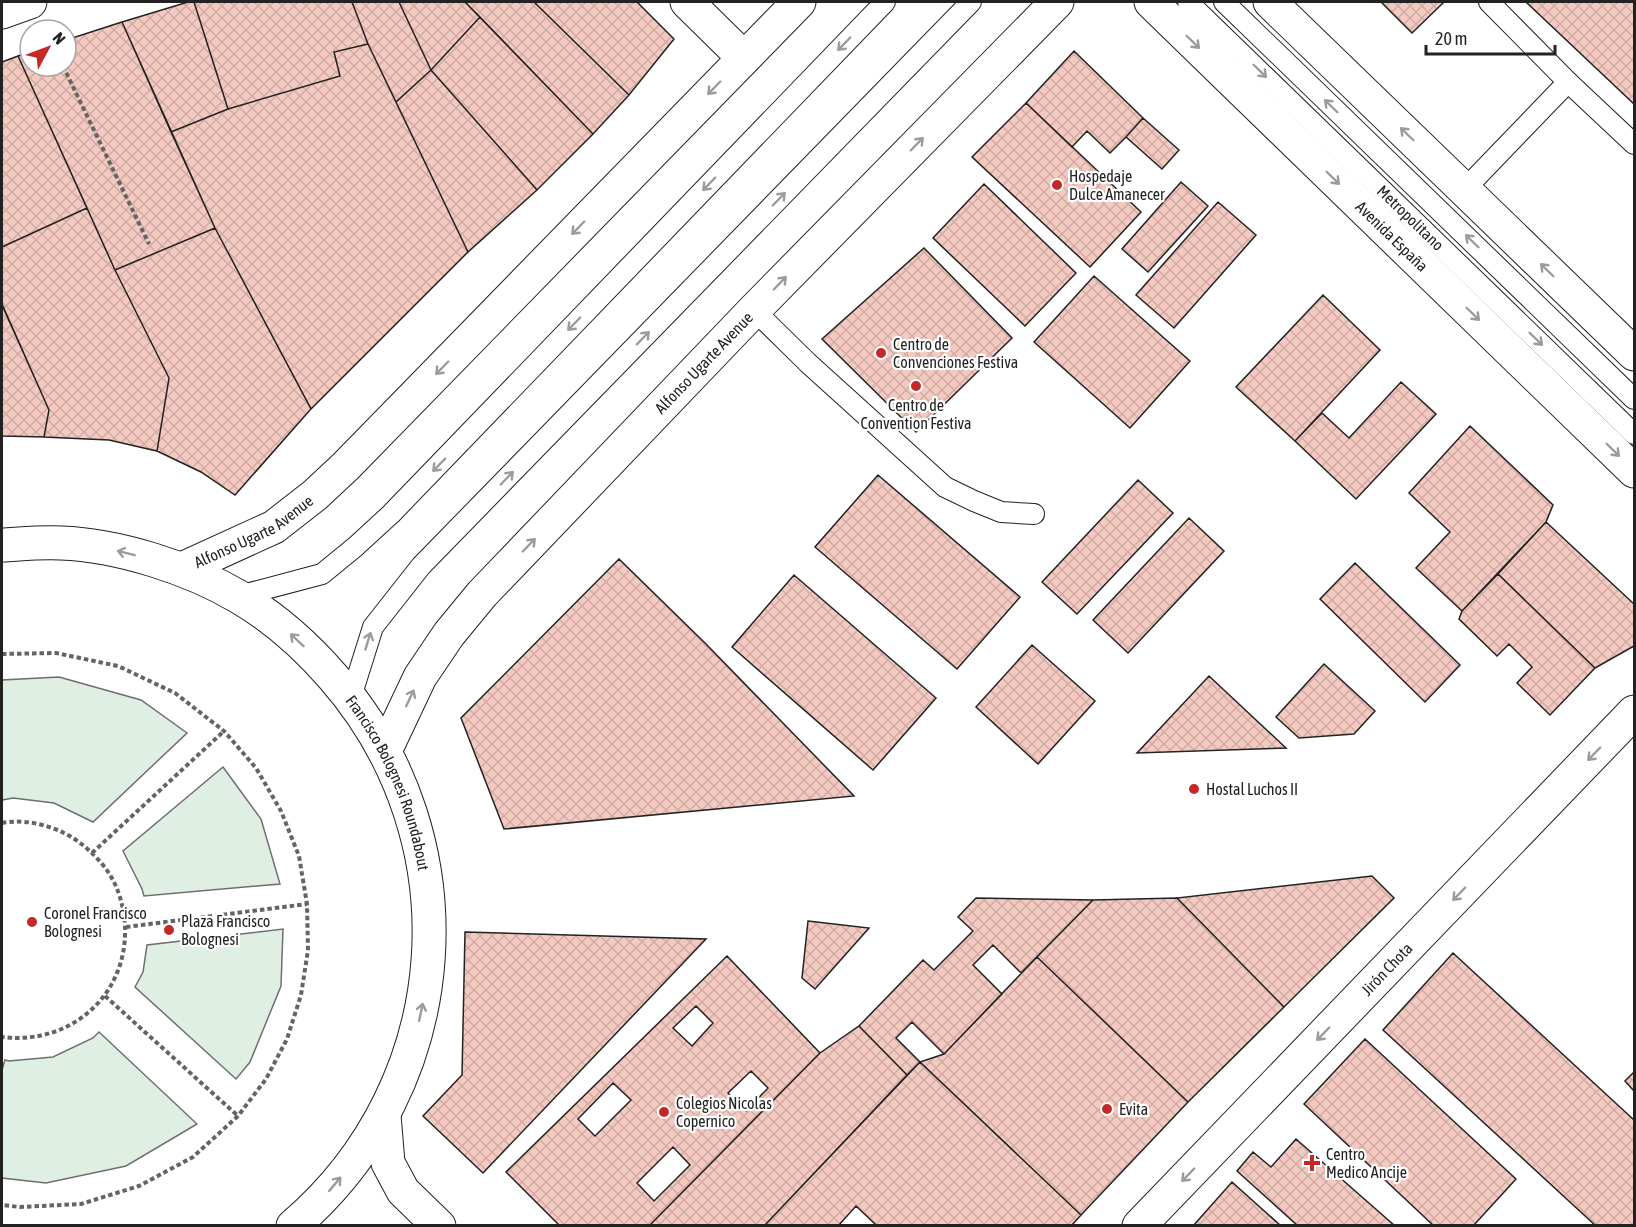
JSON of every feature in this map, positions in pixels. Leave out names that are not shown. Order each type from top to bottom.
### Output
[{"type":"main road","points":[[2,12],[30,2]]},
{"type":"main road","points":[[687,2],[744,58]]},
{"type":"main road","name":"Alfonso Ugarte Avenue","points":[[182,569],[274,527],[315,495],[346,466],[799,2]]},
{"type":"main road","name":"Alfonso Ugarte Avenue","points":[[385,751],[420,677],[482,594],[754,310],[1057,2]]},
{"type":"main road","name":"Avenida España","points":[[1151,2],[1635,471]]},
{"type":"main road","points":[[1270,2],[1635,354]]},
{"type":"main road","name":"Francisco Bolognesi Roundabout","points":[[2,544],[61,543],[123,551],[182,569],[239,596],[281,625],[318,659],[351,697],[385,751],[407,801],[422,851],[429,902],[429,957],[422,1011],[406,1064],[384,1114],[353,1163],[316,1206],[293,1226]]},
{"type":"main road","name":"Jirón Chota","points":[[1139,1226],[1635,712]]},
{"type":"main road","points":[[384,1114],[388,1163],[403,1191],[439,1226]]},
{"type":"lane","points":[[239,596],[322,574],[391,514],[885,2]]},
{"type":"lane","points":[[351,697],[372,627],[421,566],[971,2]]},
{"type":"lane","name":"Metropolitano","points":[[1188,2],[1635,434]]},
{"type":"lane","name":"Metropolitano","points":[[1224,2],[1635,399]]},
{"type":"lane","points":[[1494,3],[1568,82],[1635,144]]},
{"type":"lane","points":[[1464,190],[1568,82]]},
{"type":"lane","points":[[754,310],[808,363],[945,487],[1001,512],[1034,514]]},
{"type":"path","points":[[69,78],[149,244]]},
{"type":"path","points":[[2,654],[56,653],[118,666],[175,693],[224,731],[256,768],[281,811],[299,856],[307,904],[308,950],[298,1006],[287,1039],[266,1079],[238,1116],[193,1157],[139,1186],[81,1204],[20,1207],[2,1204]]},
{"type":"path","points":[[92,853],[224,731]]},
{"type":"path","points":[[2,823],[30,823],[53,828],[74,838],[92,853],[110,874],[122,899],[126,927],[124,951],[117,975],[105,996],[87,1014],[66,1028],[42,1036],[17,1039],[2,1037]]},
{"type":"path","points":[[126,927],[307,904]]},
{"type":"path","points":[[105,996],[238,1116]]},
{"type":"green space","points":[[59,677],[141,700],[187,733],[93,822],[54,803],[13,798],[2,800],[2,680]]},
{"type":"green space","points":[[223,767],[261,819],[280,884],[144,896],[123,851]]},
{"type":"green space","points":[[283,929],[281,986],[250,1062],[236,1079],[135,987],[143,972],[147,945]]},
{"type":"green space","points":[[99,1032],[197,1124],[126,1166],[46,1183],[2,1178],[2,1070],[5,1060],[53,1057],[93,1038]]},
{"type":"building","points":[[194,2],[228,109],[171,132],[122,22]]},
{"type":"building","points":[[194,2],[352,2],[368,44],[334,52],[340,76],[228,109]]},
{"type":"building","points":[[352,2],[399,2],[431,70],[396,102],[368,44]]},
{"type":"building","points":[[399,2],[465,2],[480,17],[431,70]]},
{"type":"building","points":[[465,2],[534,2],[629,95],[593,134]]},
{"type":"building","points":[[534,2],[637,2],[674,39],[629,95]]},
{"type":"building","points":[[1381,2],[1444,2],[1412,33]]},
{"type":"building","points":[[1526,2],[1634,2],[1634,104]]},
{"type":"building","points":[[480,17],[593,134],[537,190],[431,70]]},
{"type":"building","points":[[122,22],[215,228],[115,270],[28,78],[78,78],[78,36]]},
{"type":"building","points":[[368,44],[468,252],[311,409],[215,228],[171,132],[228,109],[340,76],[334,52]]},
{"type":"building","points":[[1074,51],[1143,118],[1110,153],[1087,131],[1072,147],[1026,103]]},
{"type":"building","points":[[18,56],[18,78],[28,78],[87,208],[2,247],[2,62]]},
{"type":"building","points":[[431,70],[537,190],[468,252],[396,102]]},
{"type":"building","name":"Hospedaje Dulce Amanecer","points":[[1026,103],[1141,212],[1090,267],[972,157]]},
{"type":"building","points":[[1143,118],[1179,150],[1162,169],[1126,137]]},
{"type":"building","points":[[1181,182],[1208,206],[1148,272],[1122,249]]},
{"type":"building","points":[[984,184],[1076,273],[1025,326],[933,238]]},
{"type":"building","points":[[1218,202],[1256,235],[1174,328],[1136,295]]},
{"type":"building","points":[[87,208],[169,378],[157,451],[109,440],[44,437],[49,410],[2,304],[2,247]]},
{"type":"building","points":[[215,228],[311,409],[235,495],[201,472],[157,451],[169,378],[115,270]]},
{"type":"building","name":"Centro de Convention Festiva","points":[[924,248],[1012,338],[916,432],[822,339]]},
{"type":"building","points":[[1094,276],[1190,361],[1130,428],[1034,342]]},
{"type":"building","points":[[1323,295],[1380,350],[1295,441],[1236,387]]},
{"type":"building","points":[[2,305],[49,410],[44,437],[2,436]]},
{"type":"building","points":[[1401,382],[1436,414],[1356,499],[1295,441],[1322,413],[1349,438]]},
{"type":"building","points":[[1470,426],[1553,505],[1546,522],[1462,611],[1416,568],[1450,532],[1409,493]]},
{"type":"building","points":[[878,475],[1020,597],[957,669],[815,547]]},
{"type":"building","points":[[1138,480],[1173,513],[1077,614],[1042,582]]},
{"type":"building","points":[[1189,518],[1224,551],[1128,653],[1093,620]]},
{"type":"building","points":[[1546,522],[1634,604],[1634,646],[1595,668],[1498,574]]},
{"type":"building","points":[[619,559],[705,643],[854,796],[504,829],[461,718]]},
{"type":"building","points":[[1355,563],[1460,665],[1425,702],[1320,599]]},
{"type":"building","points":[[1498,574],[1595,668],[1550,715],[1517,683],[1532,667],[1509,644],[1497,656],[1459,619],[1462,611]]},
{"type":"building","points":[[794,575],[936,698],[873,770],[732,647]]},
{"type":"building","points":[[1032,645],[1095,701],[1038,764],[976,707]]},
{"type":"building","points":[[1324,664],[1375,711],[1354,734],[1299,738],[1276,717]]},
{"type":"building","points":[[1209,676],[1286,748],[1137,753]]},
{"type":"building","points":[[1372,876],[1394,898],[1284,1007],[1177,898]]},
{"type":"building","points":[[976,898],[1093,900],[1021,973],[993,945],[973,965],[1002,994],[944,1054],[912,1022],[896,1038],[920,1062],[907,1075],[859,1026],[923,960],[934,970],[973,931],[958,917]]},
{"type":"building","points":[[1177,898],[1284,1007],[1188,1102],[1037,957],[1093,900]]},
{"type":"building","points":[[808,921],[869,928],[815,989],[802,978]]},
{"type":"building","points":[[465,932],[706,939],[483,1173],[423,1116],[462,1075]]},
{"type":"building","points":[[1453,953],[1634,1120],[1634,1226],[1596,1226],[1383,1030]]},
{"type":"building","name":"Colegios Nicolas Copernico","points":[[727,956],[820,1053],[649,1226],[560,1226],[506,1172]],"holes":[[[696,1006],[713,1023],[692,1046],[673,1028]],[[751,1071],[768,1088],[746,1111],[728,1093]],[[613,1083],[631,1100],[595,1136],[578,1119]],[[673,1147],[690,1165],[654,1201],[637,1183]]]},
{"type":"building","points":[[1037,957],[1188,1102],[1081,1215],[920,1062],[944,1054]]},
{"type":"building","points":[[859,1026],[907,1075],[764,1226],[649,1226],[820,1053]]},
{"type":"building","points":[[1365,1039],[1516,1179],[1473,1226],[1434,1226],[1304,1104]]},
{"type":"building","points":[[920,1062],[1081,1215],[1071,1226],[873,1226],[875,1224],[856,1206],[838,1226],[764,1226]]},
{"type":"building","points":[[1634,1072],[1634,1091],[1625,1081]]},
{"type":"building","points":[[1296,1139],[1395,1226],[1298,1226],[1237,1171],[1253,1152],[1271,1167]]},
{"type":"building","points":[[1232,1182],[1281,1226],[1193,1226]]},
{"type":"place","name":"Hospedaje Dulce Amanecer","points":[[1057,185]]},
{"type":"place","name":"Centro de Convenciones Festiva","points":[[881,353]]},
{"type":"place","name":"Centro de Convention Festiva","points":[[916,386]]},
{"type":"place","name":"Hostal Luchos II","points":[[1194,789]]},
{"type":"place","name":"Coronel Francisco Bolognesi","points":[[32,922]]},
{"type":"place","name":"Plaza Francisco Bolognesi","points":[[169,930]]},
{"type":"place","name":"Evita","points":[[1107,1109]]},
{"type":"place","name":"Colegios Nicolas Copernico","points":[[664,1112]]},
{"type":"place","name":"Centro Medico Ancije","points":[[1312,1163]]}]
